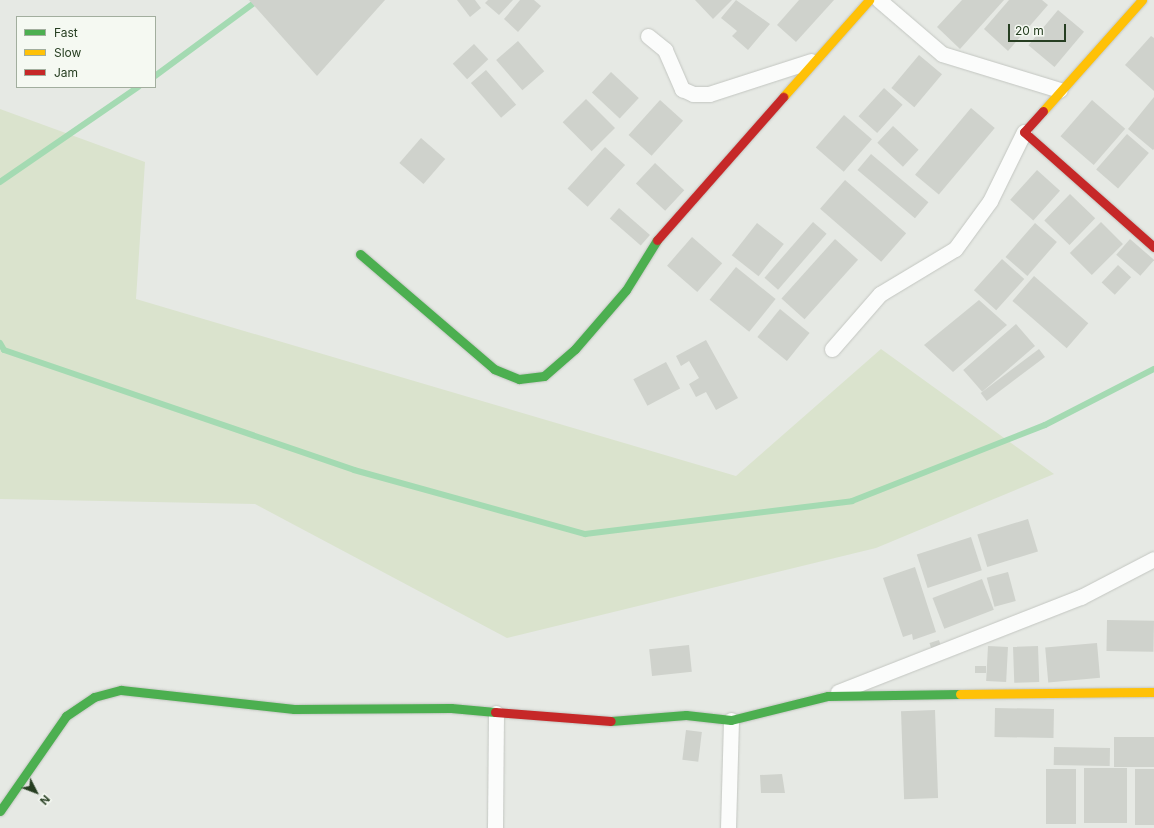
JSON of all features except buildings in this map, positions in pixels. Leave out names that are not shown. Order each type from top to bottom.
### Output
[{"type":"street","points":[[360,254],[494,369],[520,379],[544,376],[575,349],[626,290],[660,234],[811,61],[870,0],[942,54],[1060,90]]},
{"type":"street","points":[[832,349],[880,294],[955,249],[990,202],[1024,132],[1142,0]]},
{"type":"street","points":[[648,36],[665,50],[682,89],[693,94],[709,94],[811,61]]},
{"type":"street","points":[[1024,132],[1154,247]]},
{"type":"street","points":[[0,811],[66,716],[94,698],[121,690],[294,709],[451,708],[604,722],[686,715],[731,720],[828,696],[1081,596],[1154,559]]},
{"type":"street","points":[[828,696],[1154,692]]},
{"type":"street","points":[[495,828],[496,713]]},
{"type":"street","points":[[728,828],[731,720]]},
{"type":"green space","points":[[0,109],[145,162],[136,299],[736,476],[881,349],[1054,474],[876,548],[507,638],[255,504],[0,499]]},
{"type":"waterway","points":[[156,75],[258,0]]},
{"type":"waterway","points":[[0,182],[137,88]]},
{"type":"waterway","points":[[0,343],[4,350],[354,470],[585,534],[852,501],[1045,425],[1154,369]]},
{"type":"traffic: fast","points":[[360,254],[494,369],[519,379],[544,376],[575,349],[626,290],[657,240]]},
{"type":"traffic: fast","points":[[0,811],[66,716],[94,697],[121,690],[294,709],[451,708],[495,712]]},
{"type":"traffic: fast","points":[[611,721],[686,715],[731,720],[828,696],[960,694]]},
{"type":"traffic: slow","points":[[783,97],[869,0]]},
{"type":"traffic: slow","points":[[1043,111],[1142,0]]},
{"type":"traffic: slow","points":[[960,694],[1154,692]]},
{"type":"traffic: jam","points":[[657,240],[783,97]]},
{"type":"traffic: jam","points":[[1043,111],[1024,132],[1154,247]]},
{"type":"traffic: jam","points":[[495,712],[611,721]]}]
